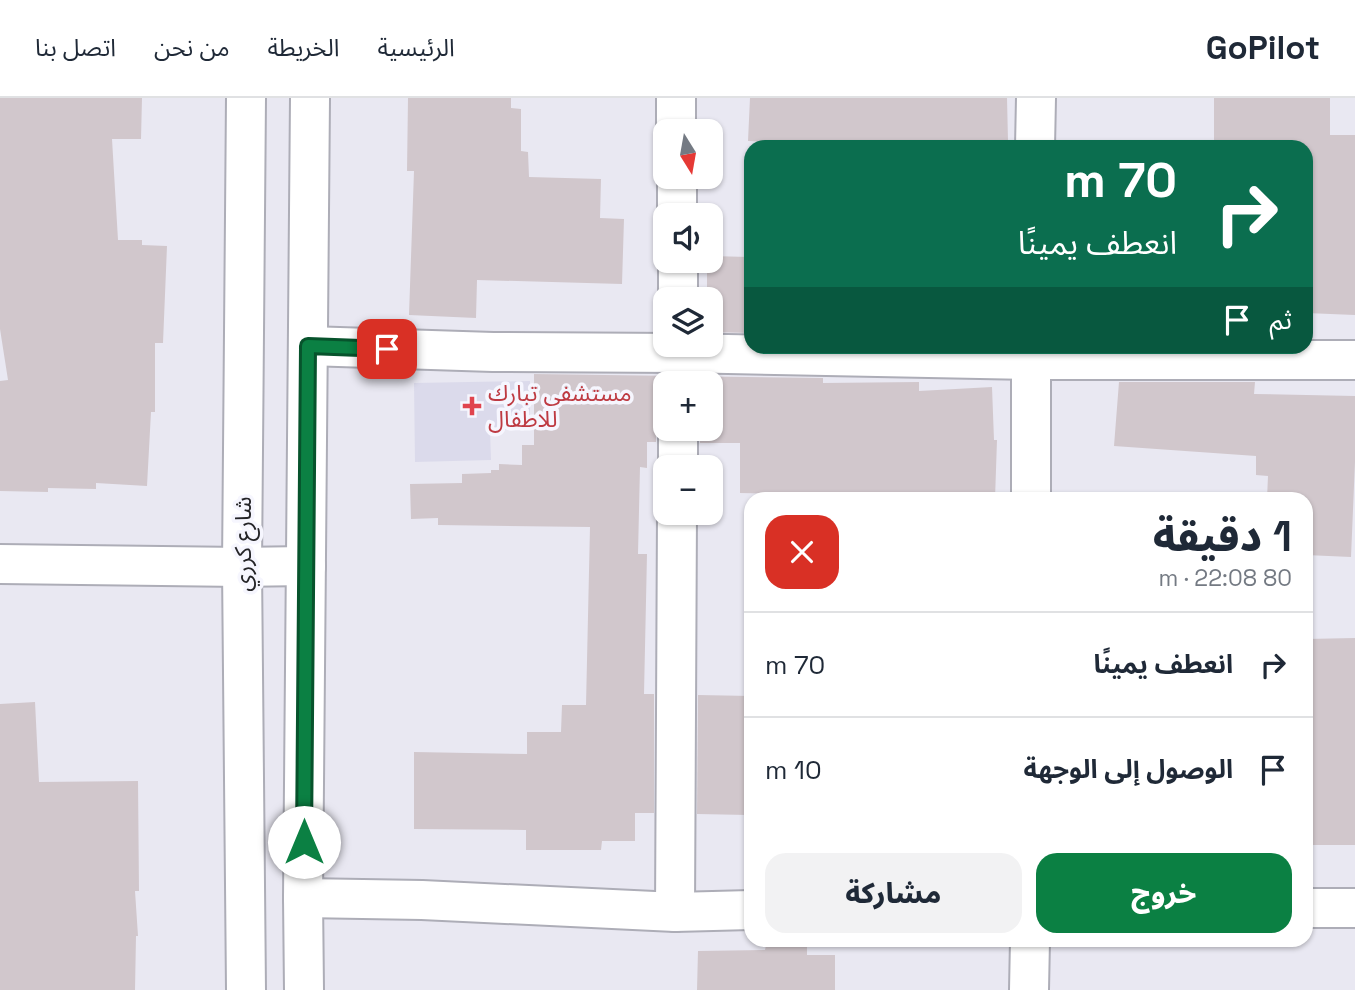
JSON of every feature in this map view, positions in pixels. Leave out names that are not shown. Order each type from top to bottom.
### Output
[{"type":"street","name":"شارع كرري","points":[[246,98],[242,567],[246,990]]},
{"type":"street","points":[[304,990],[310,98]]},
{"type":"street","points":[[676,98],[676,119]]},
{"type":"street","points":[[1035,140],[1036,98]]},
{"type":"street","points":[[308,346],[679,360],[981,354]]},
{"type":"street","points":[[1031,354],[1031,492]]},
{"type":"street","points":[[1077,354],[1355,360]]},
{"type":"street","points":[[675,912],[677,525]]},
{"type":"street","points":[[0,564],[306,566]]},
{"type":"street","points":[[303,898],[422,900],[675,912],[744,911]]},
{"type":"street","points":[[1313,908],[1355,908]]},
{"type":"street","points":[[1028,990],[1030,947]]},
{"type":"shaded area","name":"مستشفى تبارك للاطفال","points":[[530,381],[530,429],[490,430],[491,460],[415,462],[414,383]]},
{"type":"building","points":[[0,98],[142,98],[141,139],[112,139],[118,240],[142,240],[142,245],[167,246],[163,343],[155,343],[155,412],[151,412],[147,486],[96,483],[96,489],[0,491],[0,381],[8,380],[0,329]]},
{"type":"building","points":[[408,98],[511,98],[511,108],[521,109],[521,151],[528,152],[529,177],[601,179],[600,218],[624,219],[622,284],[477,280],[476,318],[409,315],[414,171],[407,171]]},
{"type":"building","points":[[750,98],[1007,98],[1008,140],[748,140]]},
{"type":"building","points":[[1214,98],[1330,98],[1330,135],[1355,135],[1355,315],[1313,313],[1313,140],[1214,140]]},
{"type":"building","points":[[723,256],[744,257],[744,333],[723,332],[723,287],[707,287],[707,273],[723,273]]},
{"type":"building","points":[[534,374],[653,376],[653,441],[656,442],[647,442],[647,468],[640,467],[638,554],[647,554],[644,694],[654,694],[654,813],[635,813],[635,841],[602,841],[601,850],[526,850],[526,830],[414,829],[414,752],[527,754],[527,732],[561,732],[562,705],[586,705],[590,527],[438,525],[438,518],[411,519],[410,484],[462,483],[462,474],[491,473],[491,470],[499,470],[499,464],[522,465],[522,445],[534,445]]},
{"type":"building","points":[[723,377],[823,378],[823,383],[919,382],[919,391],[992,387],[994,440],[997,440],[995,492],[740,493],[740,443],[700,443],[723,441]]},
{"type":"building","points":[[1119,382],[1255,382],[1254,394],[1355,396],[1351,557],[1313,555],[1313,492],[1267,492],[1268,476],[1256,475],[1256,456],[1114,446]]},
{"type":"building","points":[[1355,638],[1355,845],[1313,845],[1313,639]]},
{"type":"building","points":[[698,695],[744,696],[744,815],[697,814]]},
{"type":"building","points":[[35,702],[39,782],[138,781],[139,891],[135,891],[138,936],[135,990],[0,990],[0,704]]},
{"type":"building","points":[[766,947],[807,947],[807,955],[835,955],[835,990],[697,990],[698,951],[765,950]]},
{"type":"place","name":"مستشفى تبارك للاطفال","points":[[472,406]]},
{"type":"route","points":[[304,842],[308,346],[387,349]]}]
